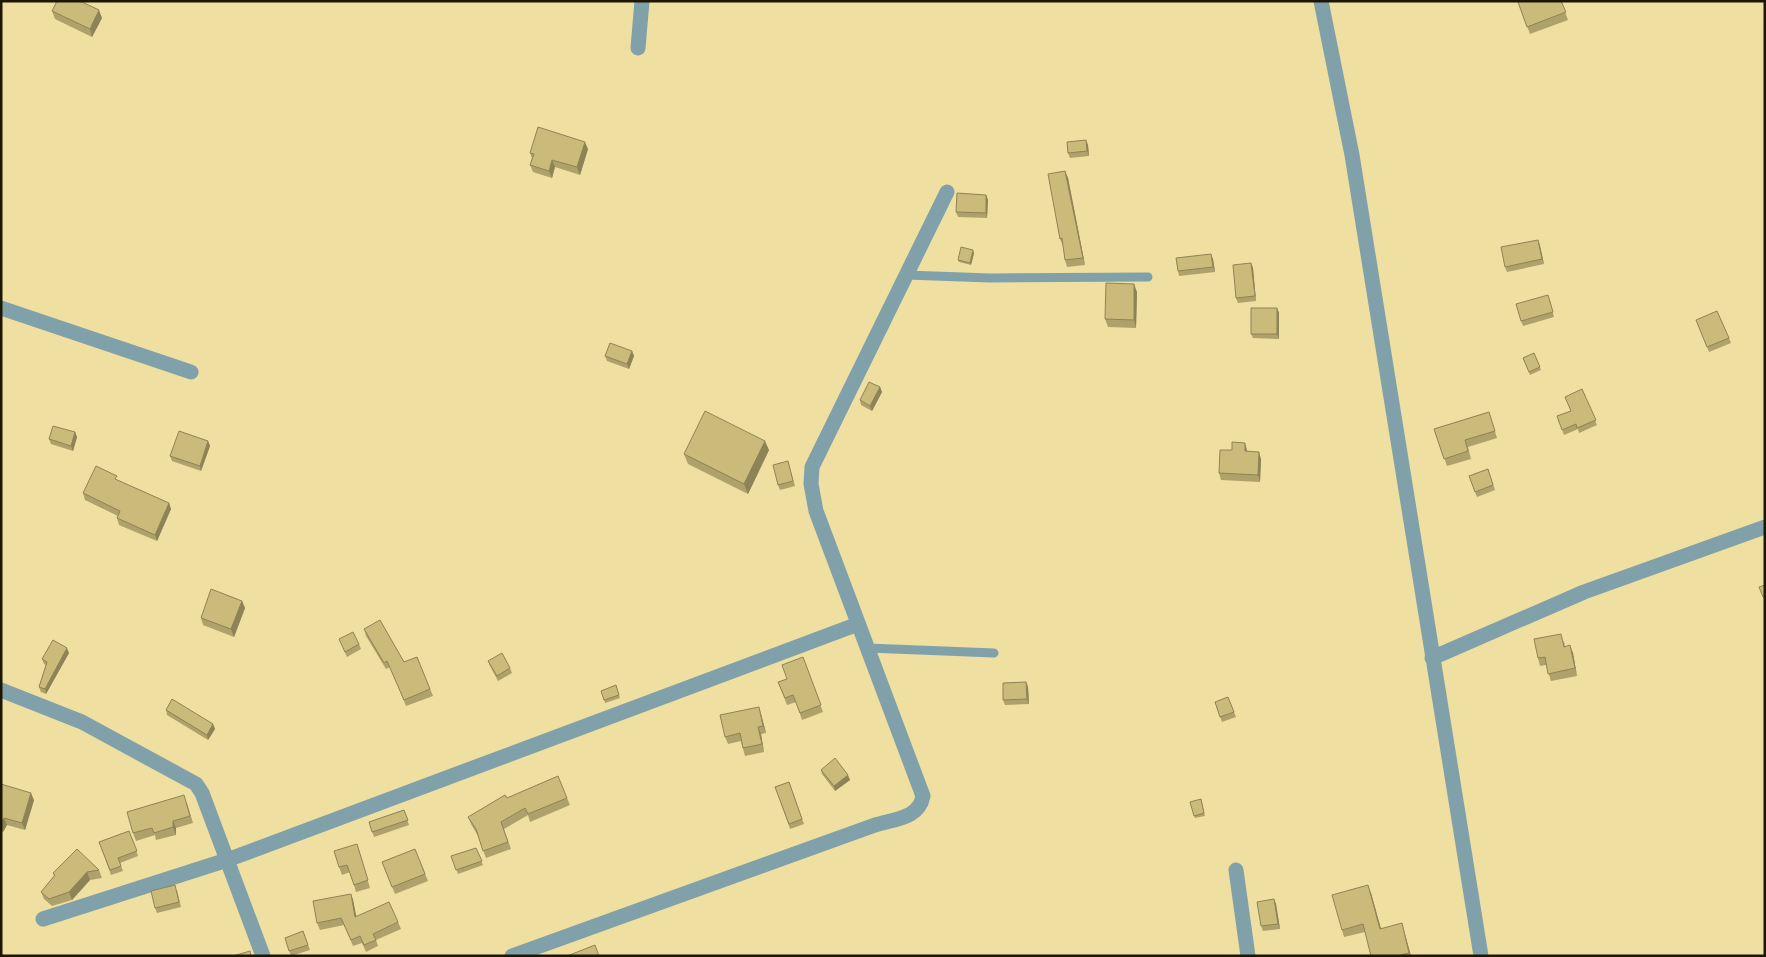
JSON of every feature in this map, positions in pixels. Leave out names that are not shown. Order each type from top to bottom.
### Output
[{"type":"street","points":[[638,48],[642,1]]},
{"type":"street","points":[[1321,1],[1352,155],[1481,956]]},
{"type":"street","points":[[512,956],[875,825],[912,814],[922,804],[924,796],[816,511],[811,484],[812,467],[947,192]]},
{"type":"street","points":[[1,308],[191,372]]},
{"type":"street","points":[[1432,658],[1584,592],[1765,527]]},
{"type":"street","points":[[43,919],[226,860],[858,624]]},
{"type":"street","points":[[1,690],[82,722],[196,784],[202,793],[263,956]]},
{"type":"street","points":[[1236,870],[1248,956]]},
{"type":"lane","points":[[906,275],[999,278],[1148,277]]},
{"type":"lane","points":[[868,648],[994,652]]},
{"type":"building","points":[[57,1],[80,1],[99,10],[90,29],[52,11]]},
{"type":"building","points":[[1561,1],[1566,12],[1527,27],[1518,2]]},
{"type":"building","points":[[538,127],[585,142],[577,167],[552,160],[549,171],[530,165],[534,154],[530,153]]},
{"type":"building","points":[[1086,140],[1087,151],[1068,153],[1067,142]]},
{"type":"building","points":[[1065,171],[1083,258],[1065,260],[1048,174]]},
{"type":"building","points":[[957,193],[986,195],[986,213],[956,212]]},
{"type":"building","points":[[1538,240],[1542,259],[1505,267],[1501,247]]},
{"type":"building","points":[[961,247],[973,250],[970,263],[958,260]]},
{"type":"building","points":[[1211,254],[1213,267],[1178,271],[1176,258]]},
{"type":"building","points":[[1251,263],[1255,296],[1236,298],[1233,265]]},
{"type":"building","points":[[1106,283],[1134,284],[1134,320],[1105,319]]},
{"type":"building","points":[[1548,295],[1553,312],[1521,321],[1516,304]]},
{"type":"building","points":[[1251,308],[1277,308],[1277,334],[1251,334]]},
{"type":"building","points":[[1717,311],[1729,338],[1707,347],[1696,320]]},
{"type":"building","points":[[610,343],[632,351],[627,364],[605,356]]},
{"type":"building","points":[[1534,353],[1540,367],[1529,372],[1523,358]]},
{"type":"building","points":[[869,382],[880,387],[870,406],[860,400]]},
{"type":"building","points":[[1582,389],[1596,420],[1577,428],[1576,424],[1562,430],[1557,416],[1571,411],[1565,397]]},
{"type":"building","points":[[705,411],[765,441],[744,484],[684,454]]},
{"type":"building","points":[[1489,412],[1495,431],[1465,440],[1468,451],[1444,459],[1434,429]]},
{"type":"building","points":[[53,426],[75,432],[71,446],[49,439]]},
{"type":"building","points":[[179,431],[208,441],[200,466],[170,456]]},
{"type":"building","points":[[1232,442],[1245,443],[1245,451],[1259,452],[1258,475],[1219,473],[1220,450],[1232,450]]},
{"type":"building","points":[[788,461],[793,481],[778,485],[773,465]]},
{"type":"building","points":[[96,466],[117,476],[115,479],[169,503],[155,535],[117,518],[120,511],[83,493]]},
{"type":"building","points":[[1488,469],[1493,485],[1475,492],[1469,476]]},
{"type":"building","points":[[1765,585],[1765,597],[1763,597],[1759,587]]},
{"type":"building","points":[[211,589],[242,601],[231,629],[201,618]]},
{"type":"building","points":[[380,620],[404,662],[417,657],[430,689],[404,700],[387,661],[384,663],[364,629]]},
{"type":"building","points":[[353,632],[359,644],[345,652],[339,639]]},
{"type":"building","points":[[1561,634],[1564,647],[1570,645],[1575,668],[1548,674],[1545,657],[1538,658],[1534,639]]},
{"type":"building","points":[[53,640],[67,648],[45,689],[39,687],[47,662],[42,659]]},
{"type":"building","points":[[502,653],[510,668],[497,676],[488,661]]},
{"type":"building","points":[[803,657],[821,705],[800,713],[793,695],[785,698],[778,682],[787,679],[782,665]]},
{"type":"building","points":[[1026,682],[1027,699],[1003,700],[1003,683]]},
{"type":"building","points":[[616,685],[619,695],[604,700],[601,691]]},
{"type":"building","points":[[1228,697],[1234,712],[1220,717],[1215,702]]},
{"type":"building","points":[[172,699],[213,724],[207,735],[166,710]]},
{"type":"building","points":[[759,707],[763,726],[758,727],[762,744],[743,748],[740,733],[725,737],[720,715]]},
{"type":"building","points":[[835,758],[848,775],[834,786],[821,770]]},
{"type":"building","points":[[558,776],[567,798],[528,814],[525,808],[501,822],[508,842],[483,851],[476,829],[468,817],[505,795],[507,798]]},
{"type":"building","points":[[789,782],[802,819],[789,824],[775,787]]},
{"type":"building","points":[[1,784],[31,793],[22,823],[4,818],[1,823]]},
{"type":"building","points":[[184,795],[190,816],[173,821],[173,827],[154,833],[152,828],[133,833],[127,812]]},
{"type":"building","points":[[1201,799],[1204,813],[1194,816],[1190,802]]},
{"type":"building","points":[[404,810],[408,820],[372,832],[369,822]]},
{"type":"building","points":[[129,831],[137,851],[118,858],[121,866],[110,870],[99,842]]},
{"type":"building","points":[[357,844],[368,880],[354,885],[347,865],[339,867],[334,851]]},
{"type":"building","points":[[476,848],[482,861],[456,870],[451,856]]},
{"type":"building","points":[[77,849],[99,870],[87,872],[69,892],[49,899],[41,892],[55,875],[53,873]]},
{"type":"building","points":[[415,849],[425,874],[392,887],[382,862]]},
{"type":"building","points":[[175,885],[179,902],[155,908],[151,891]]},
{"type":"building","points":[[1368,885],[1380,929],[1402,923],[1409,953],[1396,956],[1371,956],[1363,924],[1342,930],[1332,895]]},
{"type":"building","points":[[351,894],[355,917],[389,902],[398,922],[373,934],[376,940],[364,945],[360,936],[351,940],[341,918],[317,923],[313,901]]},
{"type":"building","points":[[1274,899],[1278,924],[1261,926],[1257,902]]},
{"type":"building","points":[[303,931],[308,945],[289,951],[285,938]]},
{"type":"building","points":[[595,945],[599,956],[567,956]]},
{"type":"building","points":[[250,951],[251,956],[233,956]]}]
